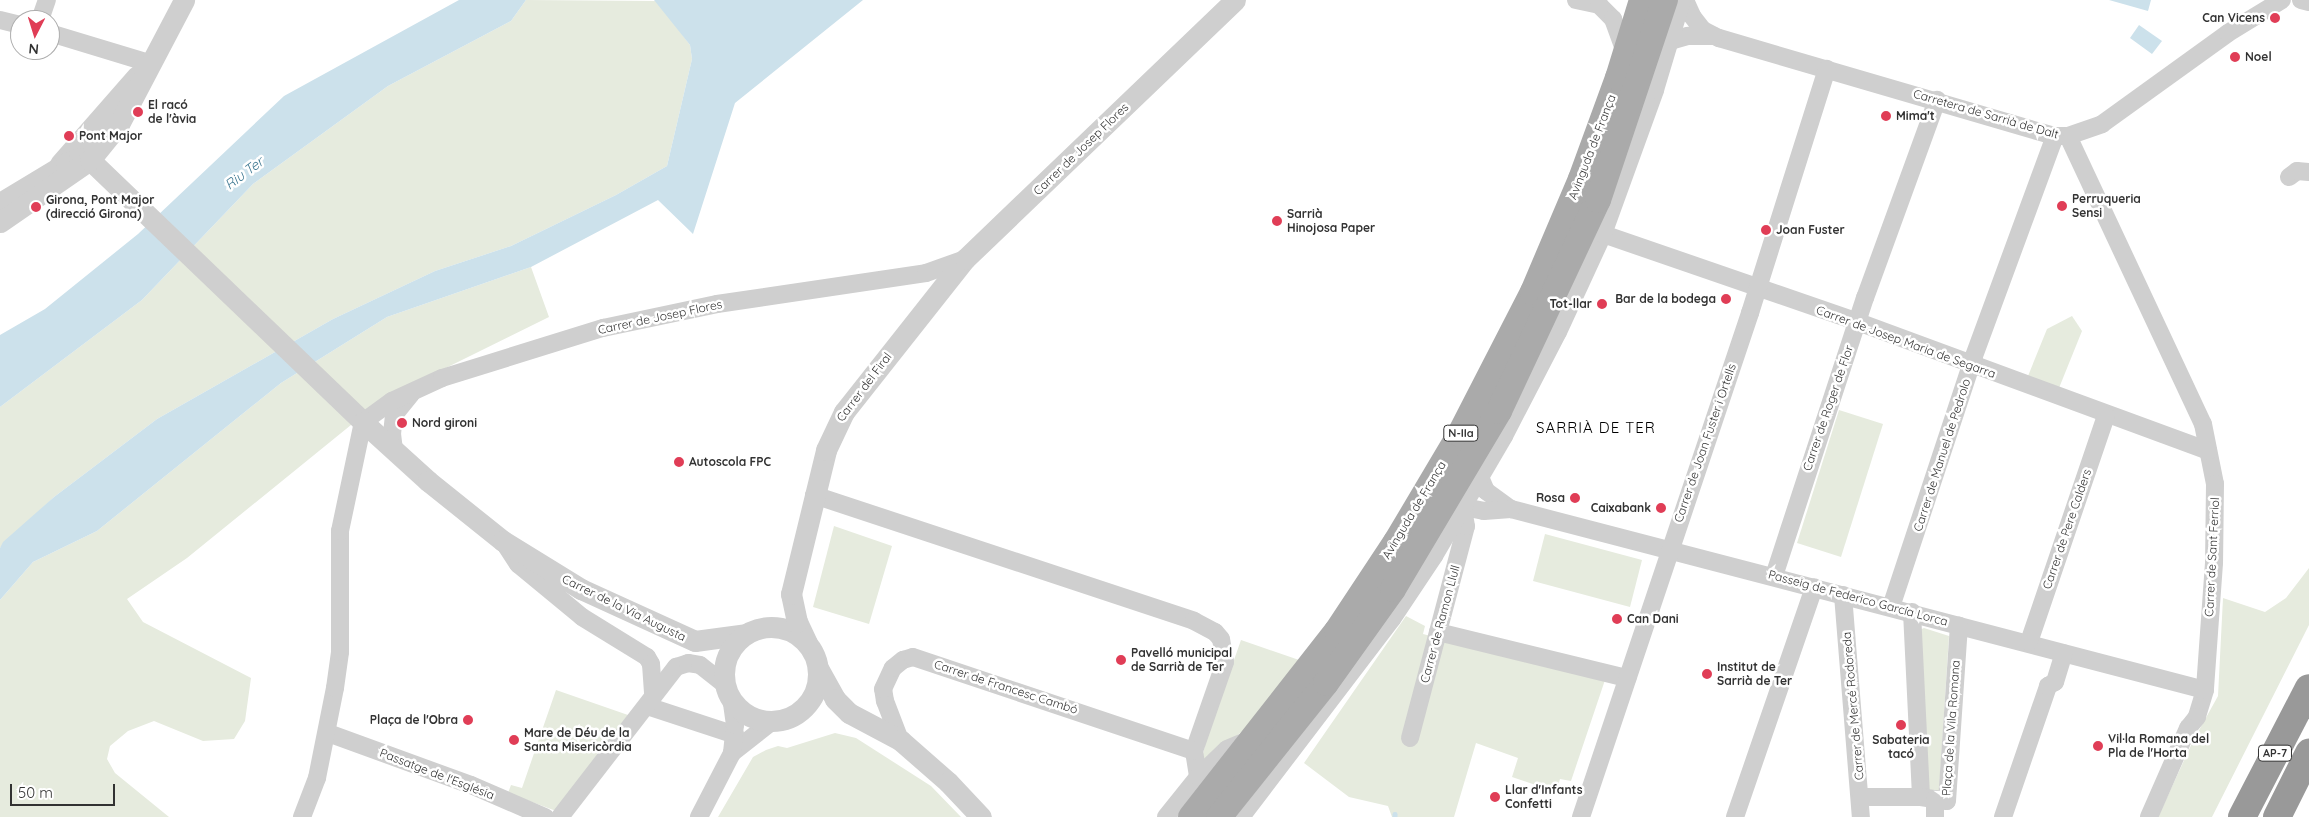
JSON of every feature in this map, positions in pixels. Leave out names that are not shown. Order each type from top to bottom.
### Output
[{"type":"highway","name":"AP-7","points":[[2242,817],[2309,688]]},
{"type":"highway","name":"AP-7","points":[[2277,817],[2309,753]]},
{"type":"main road","name":"Avinguda de França","points":[[1191,817],[1337,631],[1396,542],[1486,386],[1557,237],[1626,54],[1642,0]]},
{"type":"main road","name":"Avinguda de França","points":[[1219,817],[1326,683],[1393,589],[1499,411],[1598,200],[1665,0]]},
{"type":"street","points":[[90,160],[113,132],[144,81],[149,63],[184,0]]},
{"type":"street","name":"Carrer de Josep Flores","points":[[358,417],[442,378],[552,343],[637,320],[717,304],[913,275],[964,259],[1235,0]]},
{"type":"street","points":[[1576,0],[1606,3],[1620,32],[1626,54]]},
{"type":"street","points":[[1241,817],[1349,678],[1463,508],[1480,478],[1558,332],[1603,234],[1684,0]]},
{"type":"street","name":"Carretera de Sarrià de Dalt","points":[[1684,0],[1692,16],[1703,30],[1718,37],[2062,136],[2102,124],[2150,93],[2234,29],[2282,0]]},
{"type":"street","points":[[2301,0],[2309,2]]},
{"type":"street","points":[[60,36],[149,63]]},
{"type":"street","name":"Carretera de Sarrià de Dalt","points":[[1670,41],[1688,36],[1718,37]]},
{"type":"street","points":[[0,203],[59,175],[124,90],[149,63]]},
{"type":"street","name":"Carrer de Joan Fuster i Ortells","points":[[1581,817],[1669,549],[1758,288],[1827,69]]},
{"type":"street","points":[[90,160],[89,146],[114,111],[124,90]]},
{"type":"street","name":"Carrer de Roger de Flor","points":[[1774,576],[1858,322],[1937,100]]},
{"type":"street","points":[[59,175],[111,180],[108,149],[113,132]]},
{"type":"street","name":"Carrer de Manuel de Pedrolo","points":[[1891,606],[1972,365],[2062,136]]},
{"type":"street","name":"Carrer de Sant Ferriol","points":[[2062,136],[2203,424],[2216,504],[2205,690],[2197,717],[2188,728],[2148,817]]},
{"type":"street","points":[[0,222],[79,158],[90,160]]},
{"type":"street","name":"Carrer de la Via Augusta","points":[[90,160],[358,417],[394,450],[503,541],[581,589],[695,641],[727,686]]},
{"type":"street","points":[[2289,177],[2297,172],[2309,172]]},
{"type":"street","name":"Carrer de Josep Maria de Segarra","points":[[1603,234],[1858,322],[2106,416],[2208,451]]},
{"type":"street","name":"Carrer del Firal","points":[[807,643],[797,622],[791,594],[814,496],[834,428],[964,259]]},
{"type":"street","points":[[913,275],[927,290],[929,303]]},
{"type":"street","name":"Carrer de Josep Flores","points":[[394,450],[392,434],[394,415],[414,390]]},
{"type":"street","name":"Carrer de Pere Calders","points":[[2029,642],[2106,416]]},
{"type":"street","points":[[302,817],[317,778],[328,733],[340,652],[340,531],[358,417]]},
{"type":"street","name":"Passeig de Federico García Lorca","points":[[1480,478],[1486,491],[1511,509]]},
{"type":"street","points":[[814,496],[1186,619],[1216,632],[1224,650],[1218,689],[1194,750],[1198,777]]},
{"type":"street","name":"Passeig de Federico García Lorca","points":[[1463,508],[1484,511],[1511,509],[1891,606],[2205,690]]},
{"type":"street","name":"Carrer de Ramon Llull","points":[[1410,738],[1466,526],[1463,508]]},
{"type":"street","name":"Carrer de la Via Augusta","points":[[503,541],[518,564],[582,617],[646,657],[651,664],[650,700]]},
{"type":"street","points":[[1736,817],[1814,587]]},
{"type":"street","points":[[699,817],[732,753],[735,735],[727,686],[728,654],[791,594]]},
{"type":"street","name":"Carrer de Mercé Rodoreda","points":[[1843,595],[1861,797],[1861,817]]},
{"type":"street","name":"Plaça de la Vila Romana","points":[[1912,612],[1928,798],[1947,801],[1959,625]]},
{"type":"street","points":[[752,632],[784,628],[807,643],[835,700],[849,713],[900,740],[948,782],[980,817]]},
{"type":"street","name":"Carrer de la Via Augusta","points":[[695,641],[752,632]]},
{"type":"street","points":[[1438,632],[1627,678]]},
{"type":"street","points":[[2003,817],[2048,686],[2055,682],[2064,652]]},
{"type":"street","name":"Carrer de Francesc Cambó","points":[[900,740],[884,701],[884,689],[893,668],[903,660],[913,657],[1194,750]]},
{"type":"street","points":[[560,817],[676,667],[688,663],[700,665],[727,686],[752,716],[781,719],[831,710],[849,713]]},
{"type":"street","points":[[732,753],[781,719],[805,706],[814,695],[818,668]]},
{"type":"street","points":[[650,700],[735,735]]},
{"type":"street","name":"Passatge de l'Església","points":[[328,733],[471,785],[522,813],[545,817]]},
{"type":"street","points":[[1166,817],[1198,777],[1227,749],[1255,737]]},
{"type":"street","points":[[1861,797],[1928,798],[1935,817]]},
{"type":"shaded area","points":[[526,0],[657,1],[690,45],[692,59],[667,166],[616,195],[511,246],[435,271],[333,319],[157,419],[54,497],[0,548],[0,407],[142,300],[253,184],[388,86],[511,21]]},
{"type":"shaded area","points":[[531,267],[549,317],[383,399],[187,558],[127,599],[143,622],[251,678],[245,721],[234,739],[203,741],[154,721],[128,731],[110,746],[107,759],[115,773],[169,817],[0,817],[0,600],[33,562],[97,531],[281,383],[387,317]]},
{"type":"shaded area","points":[[2072,316],[2082,331],[2059,388],[2028,376],[2047,329]]},
{"type":"shaded area","points":[[1839,410],[1883,424],[1841,557],[1797,543]]},
{"type":"shaded area","points":[[834,526],[892,546],[869,624],[813,607]]},
{"type":"shaded area","points":[[1545,534],[1642,560],[1630,607],[1533,581]]},
{"type":"shaded area","points":[[2309,568],[2309,625],[2212,817],[2158,817],[2193,741],[2218,696],[2223,598],[2265,612],[2286,598]]},
{"type":"shaded area","points":[[1406,616],[1425,626],[1423,634],[1605,680],[1571,781],[1560,779],[1556,792],[1512,777],[1518,758],[1476,743],[1454,817],[1392,817],[1388,806],[1349,797],[1304,763]]},
{"type":"shaded area","points":[[1924,628],[1949,636],[1939,791],[1925,789],[1917,631]]},
{"type":"shaded area","points":[[1241,640],[1302,661],[1252,724],[1201,763],[1206,740]]},
{"type":"shaded area","points":[[556,690],[628,715],[556,811],[508,793],[511,785],[522,788]]},
{"type":"shaded area","points":[[835,733],[856,738],[931,786],[961,817],[718,817],[753,757],[778,746],[787,748]]},
{"type":"water","name":"Riu Ter","points":[[459,0],[526,0],[511,21],[388,86],[253,184],[142,300],[0,407],[0,335],[45,309],[138,234],[284,96]]},
{"type":"water","points":[[654,0],[863,0],[735,103],[693,234],[658,200],[531,267],[387,317],[281,383],[97,531],[33,562],[0,600],[0,548],[3,542],[54,497],[157,419],[333,319],[435,271],[511,246],[616,195],[667,166],[692,59],[690,45]]},
{"type":"water","points":[[2109,0],[2151,0],[2148,11]]},
{"type":"water","points":[[2139,25],[2162,41],[2152,54],[2130,38]]},
{"type":"place","name":"Can Vicens","points":[[2275,18]]},
{"type":"place","name":"Noel","points":[[2235,57]]},
{"type":"place","name":"El racó de l'àvia","points":[[138,112]]},
{"type":"place","name":"Mima't","points":[[1886,116]]},
{"type":"place","name":"Pont Major","points":[[69,136]]},
{"type":"place","name":"Perruqueria Sensi","points":[[2062,206]]},
{"type":"place","name":"Girona, Pont Major (direcció Girona)","points":[[36,207]]},
{"type":"place","name":"Sarrià Hinojosa Paper","points":[[1277,221]]},
{"type":"place","name":"Joan Fuster","points":[[1766,230]]},
{"type":"place","name":"Bar de la bodega","points":[[1726,299]]},
{"type":"place","name":"Tot-llar","points":[[1602,304]]},
{"type":"place","name":"Nord gironi","points":[[402,423]]},
{"type":"place","name":"Autoscola FPC","points":[[679,462]]},
{"type":"place","name":"Rosa","points":[[1575,498]]},
{"type":"place","name":"Caixabank","points":[[1661,508]]},
{"type":"place","name":"Can Dani","points":[[1617,619]]},
{"type":"place","name":"Pavelló municipal de Sarrià de Ter","points":[[1121,660]]},
{"type":"place","name":"Institut de Sarrià de Ter","points":[[1707,674]]},
{"type":"place","name":"Plaça de l'Obra","points":[[468,720]]},
{"type":"place","name":"Sabateria tacó","points":[[1901,725]]},
{"type":"place","name":"Mare de Déu de la Santa Misericòrdia","points":[[514,740]]},
{"type":"place","name":"Vil·la Romana del Pla de l'Horta","points":[[2098,746]]},
{"type":"place","name":"Llar d'Infants Confetti","points":[[1495,797]]},
{"type":"district","name":"SARRIÀ DE TER","points":[[1596,428]]}]
